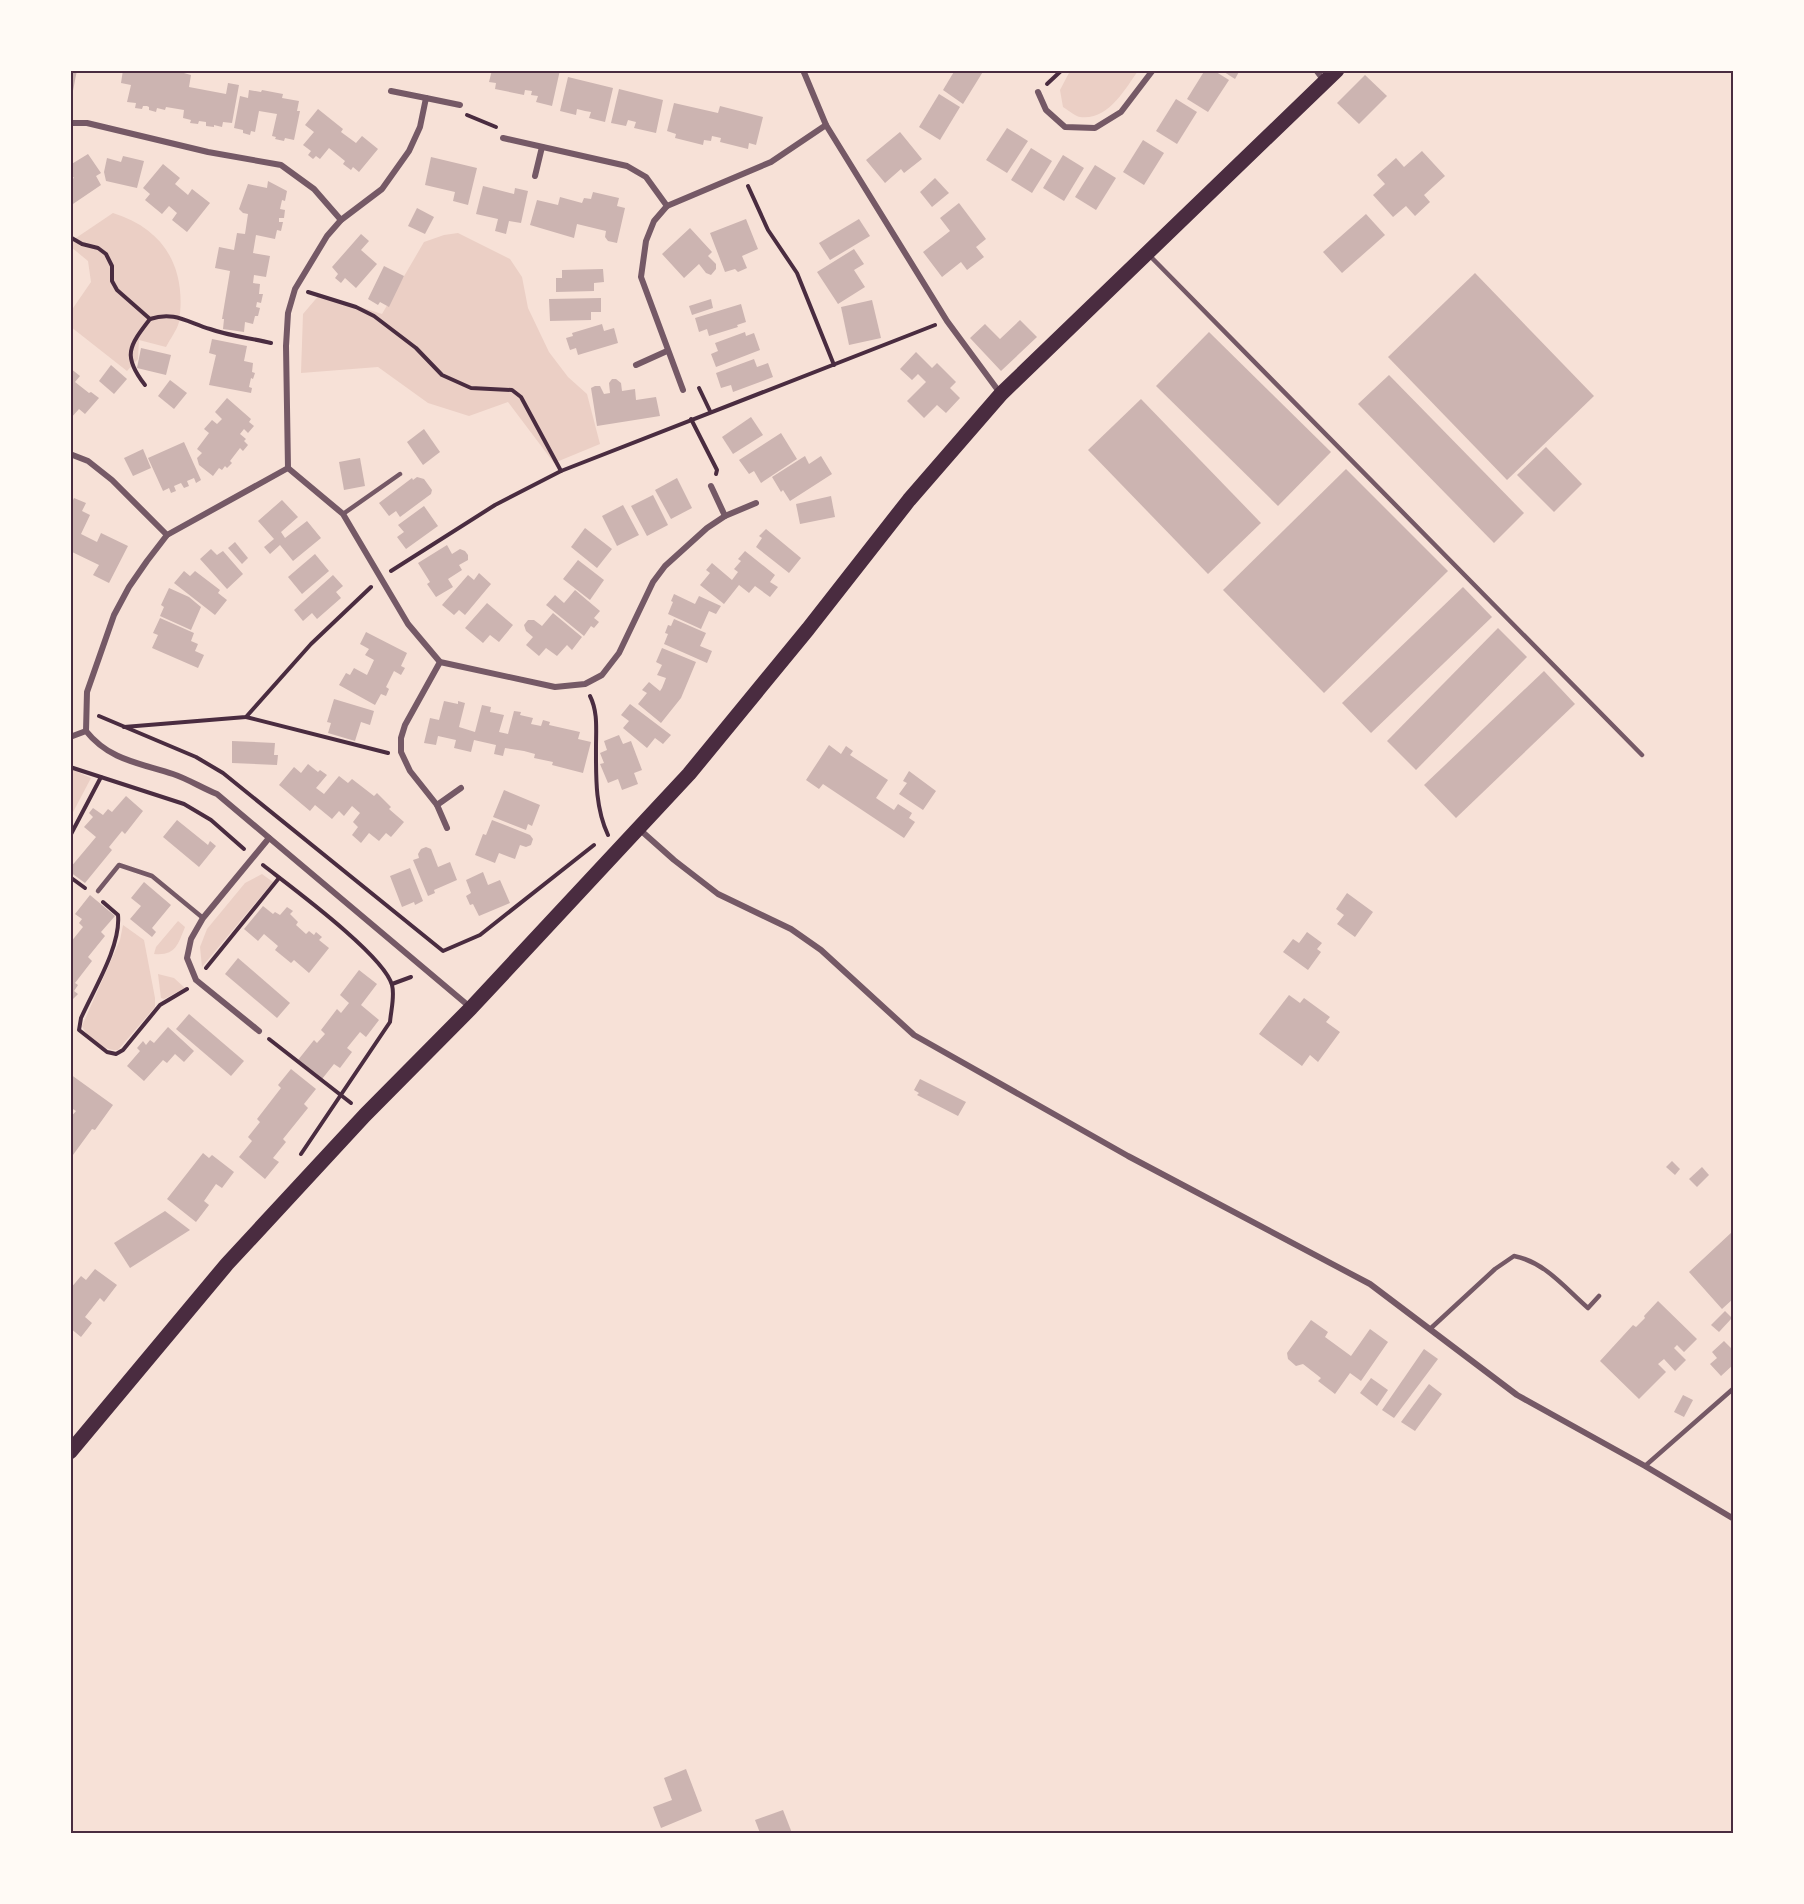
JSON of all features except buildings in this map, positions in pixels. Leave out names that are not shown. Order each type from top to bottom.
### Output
[{"type":"main road","points":[[70,1452],[227,1264],[365,1115],[471,1008],[689,774],[808,629],[909,500],[1001,394],[1147,253],[1321,76],[1337,70]]},
{"type":"street","points":[[803,70],[826,125],[947,321],[1001,394]]},
{"type":"street","points":[[1038,92],[1046,110],[1065,127],[1095,128],[1121,112],[1153,70]]},
{"type":"street","points":[[391,91],[459,105]]},
{"type":"street","points":[[426,99],[420,127],[382,189],[341,220],[327,236],[295,289],[288,313],[286,346],[288,468],[343,514],[408,624],[440,662],[555,687],[585,684],[602,675],[619,653],[653,582],[665,566],[707,528],[726,516],[756,503]]},
{"type":"street","points":[[70,123],[87,123],[208,152],[281,165],[314,189],[341,220]]},
{"type":"street","points":[[683,390],[641,277],[646,241],[654,221],[667,206],[771,162],[826,125]]},
{"type":"street","points":[[503,138],[627,166],[646,177],[667,206]]},
{"type":"street","points":[[535,176],[542,147]]},
{"type":"street","points":[[636,364],[667,351]]},
{"type":"street","points":[[70,454],[88,460],[112,480],[167,536]]},
{"type":"street","points":[[288,468],[167,536],[129,587],[114,615],[87,692],[86,731],[96,744],[113,755],[176,775],[217,794],[471,1008]]},
{"type":"street","points":[[711,486],[726,516]]},
{"type":"street","points":[[440,662],[405,725],[401,738],[401,752],[410,771],[437,805],[447,828]]},
{"type":"street","points":[[70,737],[86,731]]},
{"type":"street","points":[[437,805],[461,788]]},
{"type":"street","points":[[638,828],[718,894],[791,929],[821,950],[914,1035],[1128,1156],[1370,1284],[1517,1395],[1645,1466],[1734,1519]]},
{"type":"street","points":[[259,1031],[196,980],[187,957],[191,939],[203,918],[269,838]]},
{"type":"lane","points":[[1147,253],[1642,755]]},
{"type":"lane","points":[[343,514],[400,474]]},
{"type":"lane","points":[[96,893],[119,865],[152,876],[203,918]]},
{"type":"lane","points":[[1430,1329],[1495,1269],[1514,1256],[1529,1259],[1542,1266],[1588,1308],[1599,1296]]},
{"type":"lane","points":[[1645,1466],[1734,1388]]},
{"type":"path","points":[[459,105],[468,116],[495,126],[503,138]]},
{"type":"path","points":[[743,174],[756,209],[797,273],[834,365]]},
{"type":"path","points":[[70,237],[82,244],[98,248],[106,254],[112,266],[112,281],[117,290],[150,320]]},
{"type":"path","points":[[295,289],[356,307],[374,316],[416,348],[442,375],[471,388],[512,390],[521,397],[561,471]]},
{"type":"path","points":[[145,386],[136,375],[129,354],[133,343],[150,320],[159,316],[184,318],[210,329],[286,346]]},
{"type":"path","points":[[246,717],[311,644],[380,578],[495,505],[561,471],[710,411],[947,321]]},
{"type":"path","points":[[683,390],[699,388],[710,411]]},
{"type":"path","points":[[691,419],[717,470],[711,486]]},
{"type":"path","points":[[585,684],[596,708],[596,788],[602,821],[609,837],[603,839]]},
{"type":"path","points":[[85,710],[196,757],[223,773],[443,951],[480,935],[597,842]]},
{"type":"path","points":[[124,727],[246,717],[404,758]]},
{"type":"path","points":[[70,767],[184,804],[199,812],[368,950],[383,968],[392,984],[390,1022],[300,1155]]},
{"type":"path","points":[[70,836],[101,777]]},
{"type":"path","points":[[70,877],[86,889]]},
{"type":"path","points":[[96,893],[118,915],[119,926],[116,942],[81,1018],[78,1030],[107,1052],[116,1054],[123,1050],[160,1005],[186,990],[196,980],[279,878]]},
{"type":"path","points":[[259,1031],[365,1115]]},
{"type":"shaded area","points":[[1070,70],[1138,71],[1121,95],[1107,109],[1090,117],[1080,117],[1063,107],[1060,90]]},
{"type":"shaded area","points":[[113,213],[146,229],[159,241],[175,268],[181,303],[179,322],[166,347],[139,340],[138,359],[127,371],[71,327],[71,311],[91,282],[88,261],[71,247],[70,242]]},
{"type":"shaded area","points":[[458,233],[510,259],[522,277],[528,308],[549,352],[568,377],[587,394],[600,444],[554,463],[508,402],[469,416],[428,403],[378,367],[301,373],[303,314],[320,294],[382,314],[424,242]]},
{"type":"shaded area","points":[[71,769],[91,778],[71,816]]},
{"type":"shaded area","points":[[262,874],[273,882],[202,967],[200,947],[207,929],[245,883]]},
{"type":"shaded area","points":[[178,921],[185,927],[175,948],[167,953],[154,954],[156,947]]},
{"type":"shaded area","points":[[123,925],[144,940],[155,1007],[118,1050],[113,1050],[97,1043],[82,1026],[120,940]]},
{"type":"shaded area","points":[[158,974],[174,978],[185,988],[164,999],[161,998]]}]
